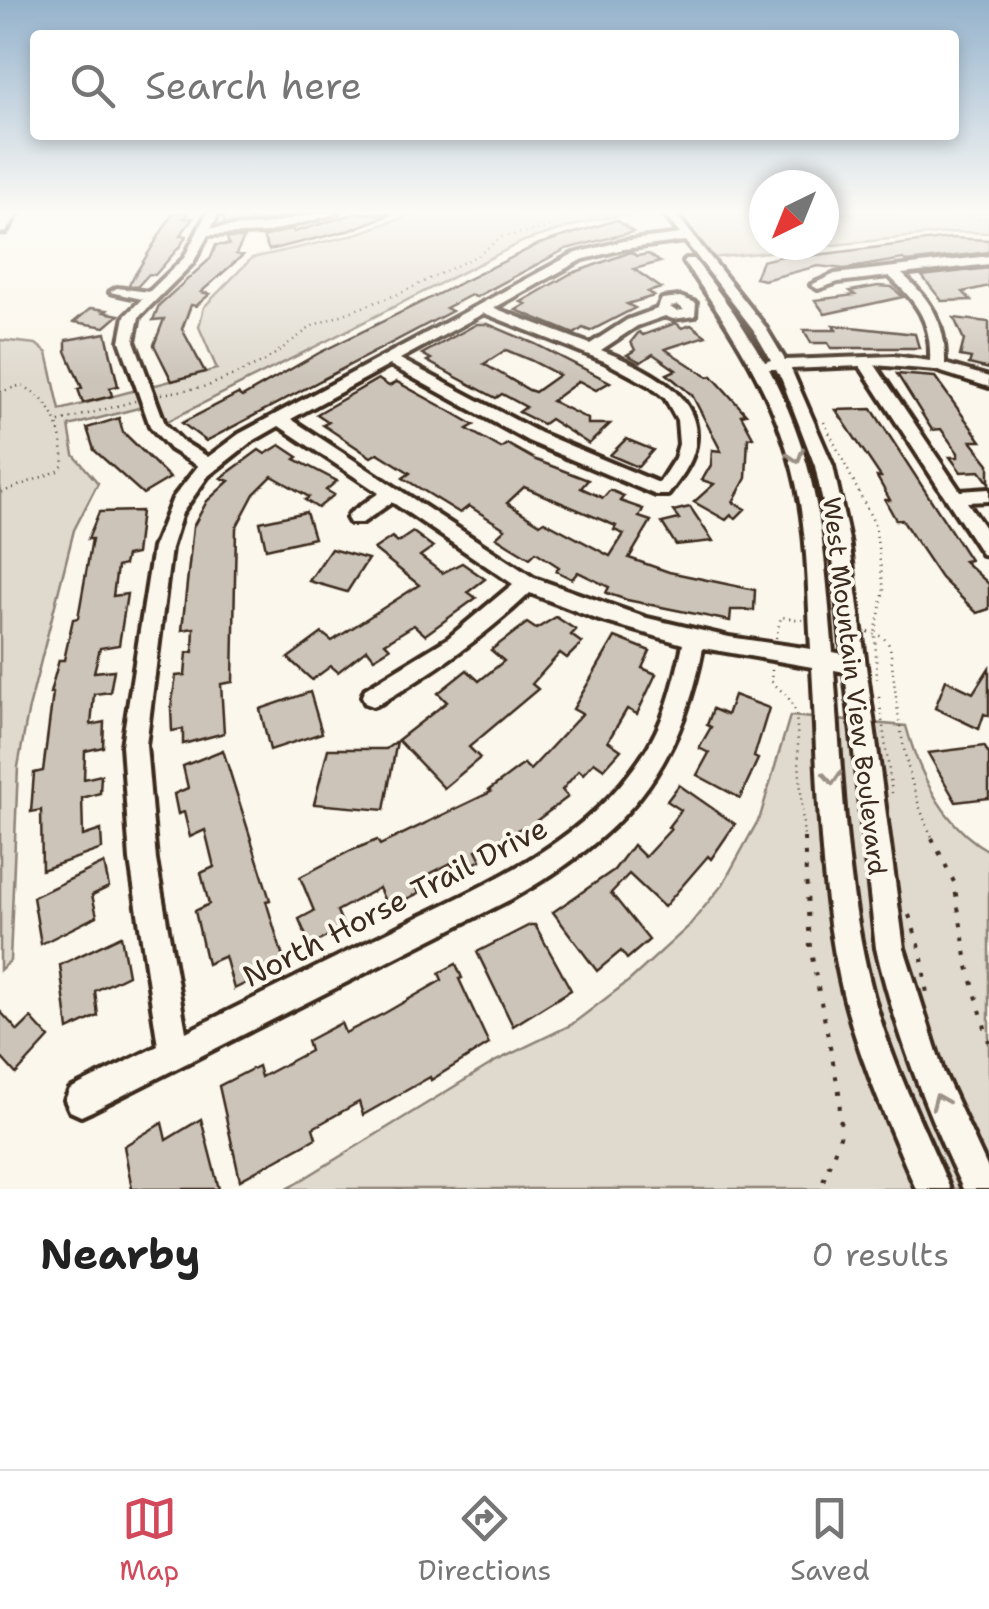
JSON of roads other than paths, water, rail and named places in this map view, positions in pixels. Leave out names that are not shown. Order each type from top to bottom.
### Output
[{"type":"street","points":[[180,268],[132,316],[128,341],[158,426],[176,445],[206,464]]},
{"type":"street","points":[[174,1052],[144,860],[134,745],[166,525],[181,493],[206,464],[280,419],[556,268]]},
{"type":"street","name":"West Mountain View Boulevard","points":[[701,268],[807,418],[831,490],[880,879],[900,990],[936,1095],[980,1189]]},
{"type":"street","points":[[818,285],[835,278],[913,268]]},
{"type":"street","points":[[891,271],[925,304],[936,322],[937,366]]},
{"type":"street","points":[[117,292],[149,296]]},
{"type":"street","points":[[389,359],[534,437],[662,490],[686,452],[688,437],[683,415],[669,393],[588,352],[482,308]]},
{"type":"street","points":[[588,352],[632,324],[665,311]]},
{"type":"street","points":[[864,360],[989,549]]},
{"type":"street","points":[[771,365],[894,360],[937,366],[989,382]]},
{"type":"street","name":"West Mountain View Boulevard","points":[[771,365],[805,483],[850,956],[876,1052],[933,1189]]},
{"type":"street","points":[[280,419],[527,583],[613,619],[694,640],[855,664]]},
{"type":"street","points":[[356,518],[391,494]]},
{"type":"street","points":[[954,497],[989,495]]},
{"type":"street","points":[[373,696],[452,647],[527,583]]},
{"type":"street","name":"North Horse Trail Drive","points":[[81,1100],[543,869],[586,838],[617,808],[665,736],[678,708],[694,640]]}]
